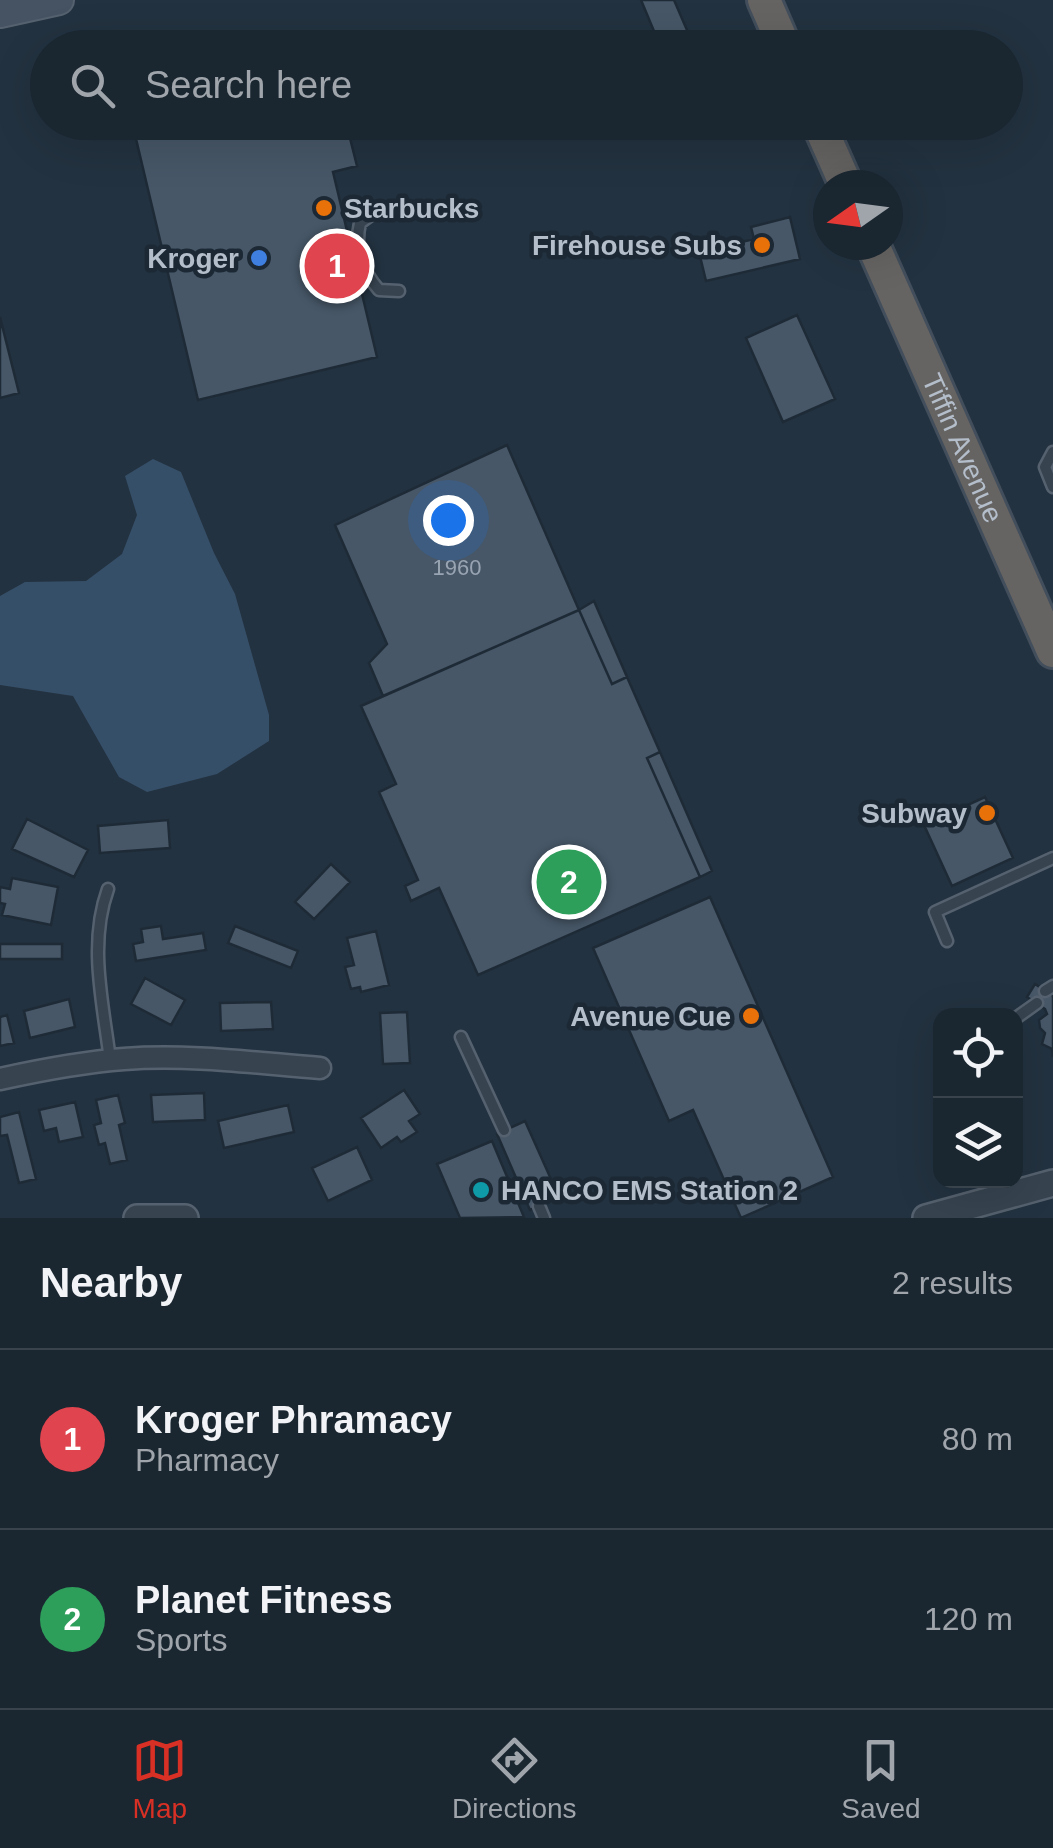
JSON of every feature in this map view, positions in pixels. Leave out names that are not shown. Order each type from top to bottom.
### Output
[{"type":"highway","points":[[764,0],[777,30]]},
{"type":"highway","points":[[826,140],[839,170]]},
{"type":"highway","name":"Tiffin Avenue","points":[[879,260],[1053,651]]},
{"type":"main road","points":[[0,13],[59,0]]},
{"type":"street","points":[[0,1079],[110,1060],[175,1058],[320,1068]]},
{"type":"street","points":[[926,1218],[1053,1184]]},
{"type":"street","points":[[138,1218],[184,1218]]},
{"type":"lane","points":[[379,209],[360,222],[356,239],[360,256],[365,274],[379,290],[399,291]]},
{"type":"lane","points":[[1053,452],[1045,466],[1053,487]]},
{"type":"lane","points":[[947,941],[934,912],[1053,858]]},
{"type":"lane","points":[[108,889],[98,914],[97,937],[110,1060]]},
{"type":"lane","points":[[1023,1013],[1037,1004]]},
{"type":"lane","points":[[461,1037],[504,1130]]},
{"type":"lane","points":[[539,1206],[544,1218]]},
{"type":"water","points":[[153,459],[181,472],[235,594],[269,715],[269,741],[217,774],[147,792],[119,777],[73,696],[0,685],[0,596],[25,582],[86,581],[122,554],[137,515],[125,476]]},
{"type":"building","points":[[641,0],[674,0],[687,30],[654,30]]},
{"type":"building","name":"Kroger","points":[[136,140],[350,140],[357,166],[333,172],[377,357],[198,400]]},
{"type":"building","name":"Firehouse Subs","points":[[790,217],[800,259],[706,281],[699,252],[754,239],[751,227]]},
{"type":"building","points":[[797,315],[835,399],[783,422],[746,338]]},
{"type":"building","points":[[0,317],[19,393],[0,398]]},
{"type":"building","points":[[507,445],[579,610],[383,696],[369,663],[387,644],[335,525]]},
{"type":"building","points":[[594,601],[627,677],[612,684],[579,610]]},
{"type":"building","points":[[579,610],[612,684],[627,677],[660,752],[647,758],[700,877],[478,975],[439,888],[411,901],[405,886],[418,880],[379,792],[396,784],[361,706]]},
{"type":"building","points":[[660,752],[712,871],[700,877],[647,758]]},
{"type":"building","points":[[985,797],[1013,858],[952,886],[924,825]]},
{"type":"building","points":[[27,819],[88,850],[74,877],[12,849]]},
{"type":"building","points":[[168,820],[170,848],[100,853],[98,826]]},
{"type":"building","points":[[331,864],[350,882],[314,919],[295,902]]},
{"type":"building","points":[[12,878],[58,887],[51,925],[2,915],[5,904],[0,903],[0,887],[10,889]]},
{"type":"building","points":[[710,897],[833,1177],[741,1218],[693,1110],[669,1121],[593,948]]},
{"type":"building","points":[[161,926],[163,939],[203,933],[206,950],[136,961],[133,944],[143,942],[141,929]]},
{"type":"building","points":[[235,926],[298,951],[291,968],[228,943]]},
{"type":"building","points":[[376,931],[389,985],[361,992],[360,987],[351,989],[345,967],[354,965],[347,938]]},
{"type":"building","points":[[0,944],[62,944],[62,959],[0,959]]},
{"type":"building","points":[[145,978],[185,1000],[171,1025],[131,1004]]},
{"type":"building","points":[[1035,984],[1053,996],[1053,1057],[1052,1049],[1042,1044],[1045,1033],[1039,1020],[1047,1014],[1045,1009],[1027,997]]},
{"type":"building","points":[[69,999],[75,1027],[30,1038],[24,1011]]},
{"type":"building","points":[[271,1002],[273,1029],[221,1031],[220,1003]]},
{"type":"building","points":[[407,1012],[410,1063],[383,1064],[380,1013]]},
{"type":"building","points":[[7,1015],[14,1043],[0,1046],[0,1017]]},
{"type":"building","points":[[404,1090],[420,1114],[409,1121],[417,1132],[401,1142],[397,1137],[381,1148],[361,1118]]},
{"type":"building","points":[[204,1093],[205,1120],[153,1122],[151,1095]]},
{"type":"building","points":[[118,1095],[125,1123],[119,1125],[127,1160],[110,1164],[105,1143],[99,1145],[94,1125],[101,1123],[96,1100]]},
{"type":"building","points":[[75,1102],[83,1137],[59,1142],[56,1128],[44,1131],[39,1110]]},
{"type":"building","points":[[288,1105],[294,1132],[224,1148],[218,1121]]},
{"type":"building","points":[[19,1112],[36,1179],[19,1183],[7,1135],[0,1136],[0,1117]]},
{"type":"building","points":[[525,1121],[559,1197],[530,1210],[497,1134]]},
{"type":"building","name":"HANCO EMS Station 2","points":[[492,1141],[524,1217],[460,1218],[437,1164]]},
{"type":"building","points":[[357,1147],[372,1180],[328,1201],[312,1168]]},
{"type":"place","name":"Starbucks","points":[[324,208]]},
{"type":"place","name":"Firehouse Subs","points":[[762,245]]},
{"type":"place","name":"Kroger","points":[[259,258]]},
{"type":"place","name":"Kroger Phramacy","points":[[337,266]]},
{"type":"place","name":"Subway","points":[[987,813]]},
{"type":"place","name":"Planet Fitness","points":[[569,882]]},
{"type":"place","name":"Avenue Cue","points":[[751,1016]]},
{"type":"place","name":"HANCO EMS Station 2","points":[[481,1190]]}]
